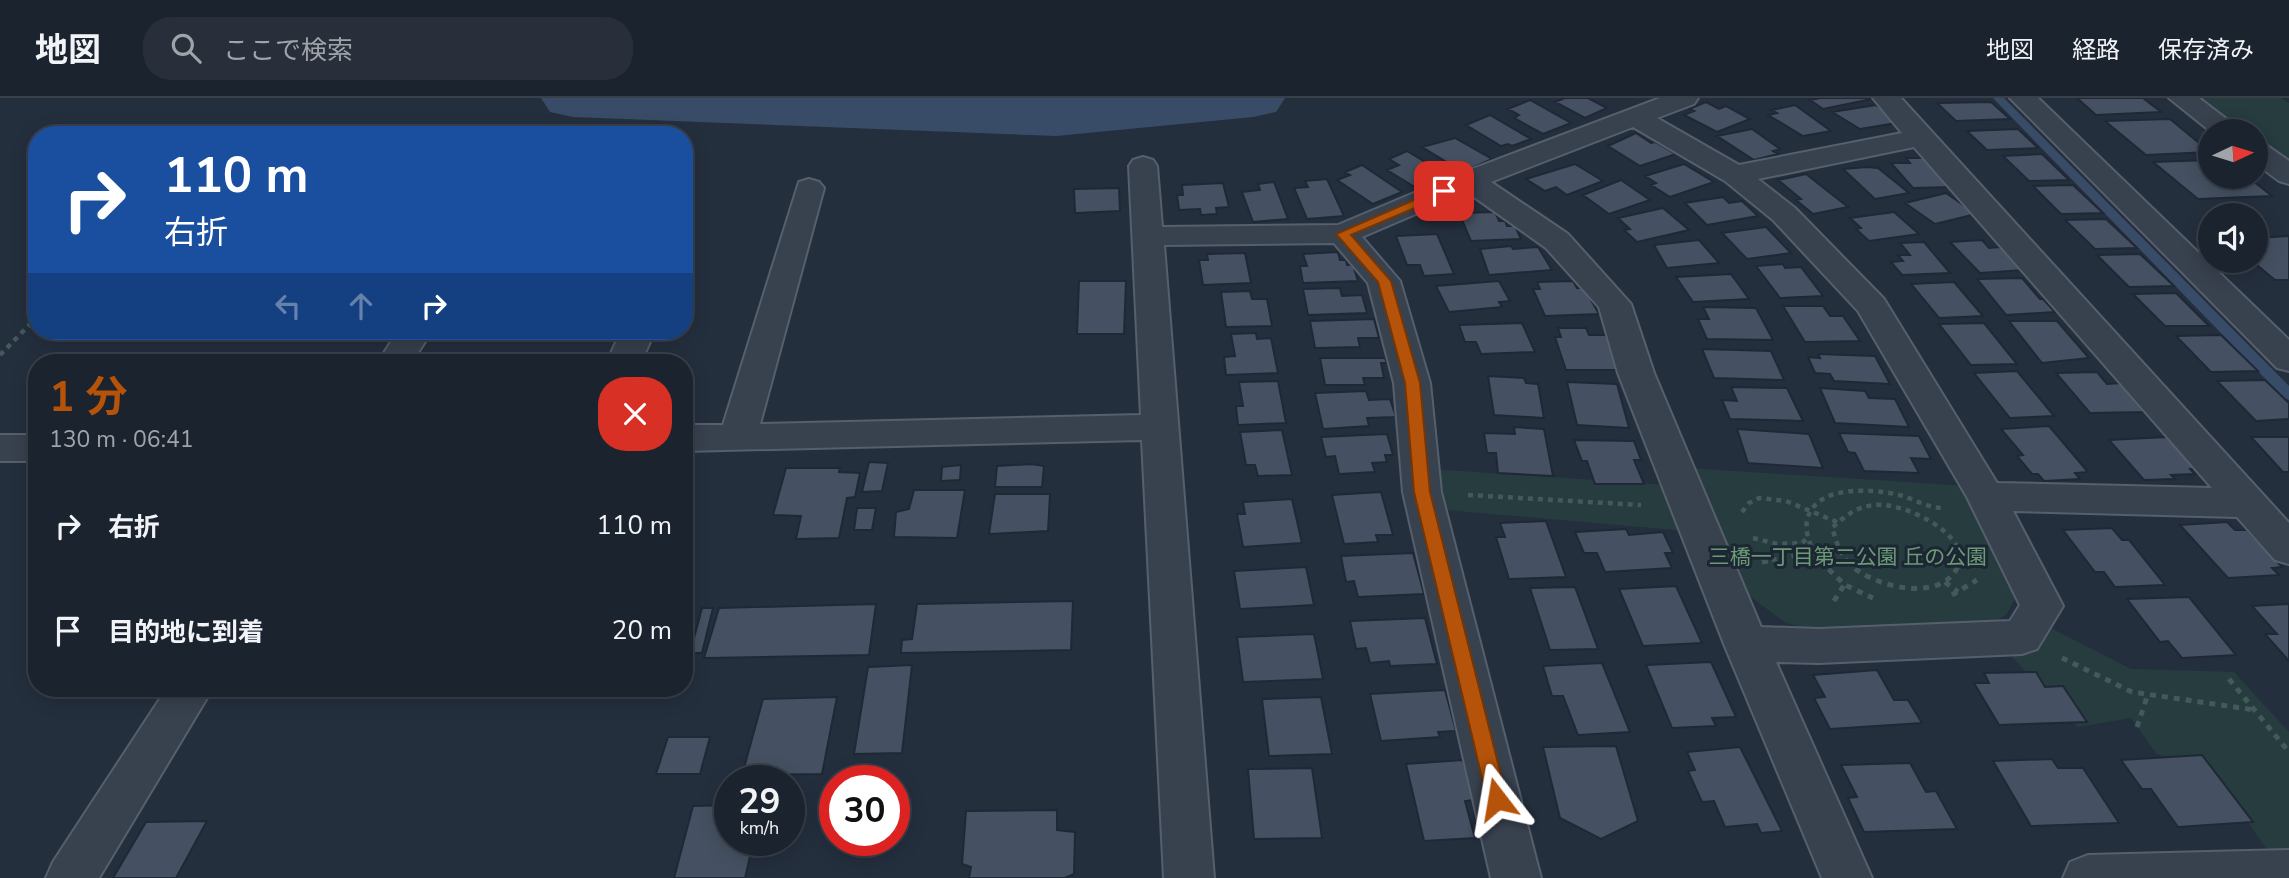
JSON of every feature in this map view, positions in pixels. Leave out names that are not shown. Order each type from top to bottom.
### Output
[{"type":"street","points":[[1148,236],[1343,234],[1469,180],[1685,98]]},
{"type":"street","points":[[1886,98],[2289,549]]},
{"type":"street","points":[[2023,98],[2289,360]]},
{"type":"street","points":[[2182,98],[2211,119]]},
{"type":"street","points":[[1634,116],[1735,176],[1784,214],[1872,306],[1986,497],[2042,606],[2022,637],[1819,646],[1746,644]]},
{"type":"street","points":[[1735,176],[1920,137]]},
{"type":"street","points":[[2268,160],[2289,175]]},
{"type":"street","points":[[1143,166],[1189,878]]},
{"type":"street","points":[[1469,180],[1557,241],[1615,304],[1636,373],[1746,644],[1847,878]]},
{"type":"street","points":[[738,436],[809,188]]},
{"type":"street","points":[[1343,234],[1384,281],[1412,383],[1422,492],[1516,878]]},
{"type":"street","points":[[693,438],[1161,427]]},
{"type":"street","points":[[0,448],[28,448]]},
{"type":"street","points":[[1986,497],[2247,503]]},
{"type":"street","points":[[71,878],[185,697]]},
{"type":"street","points":[[2088,878],[2289,873]]},
{"type":"path","points":[[0,355],[28,326]]},
{"type":"path","points":[[1422,492],[1692,508]]},
{"type":"path","points":[[1884,599],[1844,585],[1827,570],[1808,537],[1805,523],[1808,510],[1818,502],[1836,495],[1870,492],[1920,502],[1946,515]]},
{"type":"path","points":[[1741,514],[1745,505],[1768,497],[1838,522]]},
{"type":"path","points":[[1876,504],[1914,512],[1952,537],[1961,558],[1955,574],[1945,582],[1913,587],[1878,582],[1852,566],[1836,547],[1832,528],[1863,506],[1876,504]]},
{"type":"path","points":[[1750,537],[1765,544],[1788,544],[1801,543],[1808,537]]},
{"type":"path","points":[[1948,596],[1970,587],[1980,576]]},
{"type":"path","points":[[1945,582],[1959,592]]},
{"type":"path","points":[[2053,654],[2132,692],[2255,710]]},
{"type":"path","points":[[2229,679],[2289,752]]},
{"type":"path","points":[[2137,727],[2148,694]]},
{"type":"green space","points":[[2189,98],[2281,98],[2289,103],[2289,169],[2268,154],[2268,119],[2219,119]]},
{"type":"green space","name":"三橋一丁目第二公園 丘の公園","points":[[1686,468],[1968,486],[2021,588],[2006,615],[1983,628],[1836,635],[1786,623],[1734,585]]},
{"type":"green space","points":[[1430,469],[1668,485],[1687,531],[1435,509]]},
{"type":"green space","points":[[2051,628],[2131,669],[2234,672],[2289,732],[2289,869],[2281,870],[2227,792],[2156,753],[2131,718],[2078,727],[2012,657]]},
{"type":"building","points":[[1565,98],[1588,98],[1607,108],[1585,118],[1555,102]]},
{"type":"building","points":[[2077,98],[2143,98],[2161,112],[2096,115]]},
{"type":"building","points":[[1872,99],[1823,109],[1810,100]]},
{"type":"building","points":[[1530,100],[1571,123],[1543,134],[1514,118],[1519,115],[1508,109]]},
{"type":"building","points":[[1706,102],[1719,109],[1726,106],[1750,119],[1717,132],[1684,115],[1694,111],[1689,109]]},
{"type":"building","points":[[1991,102],[2010,119],[1956,121],[1937,103]]},
{"type":"building","points":[[1795,105],[1831,131],[1803,136],[1768,115],[1777,113],[1772,110]]},
{"type":"building","points":[[1876,105],[1894,117],[1890,118],[1896,123],[1860,129],[1832,112]]},
{"type":"building","points":[[1490,115],[1531,139],[1512,146],[1501,146],[1466,125]]},
{"type":"building","points":[[2170,119],[2198,142],[2198,153],[2146,155],[2105,121]]},
{"type":"building","points":[[1752,129],[1780,149],[1773,151],[1778,154],[1754,160],[1717,136]]},
{"type":"building","points":[[2018,129],[2038,148],[1987,150],[1967,131]]},
{"type":"building","points":[[1636,133],[1676,154],[1640,166],[1608,146]]},
{"type":"building","points":[[1455,138],[1492,159],[1463,172],[1422,147]]},
{"type":"building","points":[[1407,151],[1448,176],[1418,189],[1387,170],[1399,165],[1389,159]]},
{"type":"building","points":[[2042,154],[2069,180],[2029,181],[2003,156]]},
{"type":"building","points":[[1906,158],[1925,158],[1952,187],[1913,188],[1891,163],[1910,163]]},
{"type":"building","points":[[2198,160],[2198,189],[2263,189],[2272,196],[2198,199],[2153,162]]},
{"type":"building","points":[[1575,164],[1603,181],[1567,195],[1556,187],[1545,191],[1526,179]]},
{"type":"building","points":[[1684,164],[1714,182],[1670,197],[1651,185],[1656,183],[1645,176]]},
{"type":"building","points":[[1362,165],[1402,192],[1373,204],[1337,180],[1350,175],[1345,172]]},
{"type":"building","points":[[1878,168],[1909,193],[1875,199],[1843,169]]},
{"type":"building","points":[[1806,174],[1848,207],[1813,214],[1796,200],[1801,199],[1778,180]]},
{"type":"building","points":[[1327,179],[1344,216],[1307,219],[1294,188],[1308,187],[1305,181]]},
{"type":"building","points":[[1621,180],[1650,200],[1609,214],[1583,195]]},
{"type":"building","points":[[1274,182],[1288,219],[1253,222],[1242,192],[1260,190],[1258,184]]},
{"type":"building","points":[[1223,183],[1229,207],[1216,208],[1217,214],[1201,215],[1200,209],[1179,210],[1177,195],[1183,195],[1182,185]]},
{"type":"building","points":[[2073,185],[2103,213],[2061,214],[2033,186]]},
{"type":"building","points":[[1119,188],[1120,211],[1075,213],[1074,189]]},
{"type":"building","points":[[1946,193],[1976,214],[1935,224],[1905,203]]},
{"type":"building","points":[[1723,197],[1729,203],[1742,201],[1758,216],[1707,225],[1685,203]]},
{"type":"building","points":[[1663,208],[1689,230],[1637,242],[1624,230],[1630,229],[1618,218]]},
{"type":"building","points":[[1495,212],[1499,221],[1505,221],[1507,226],[1515,226],[1521,239],[1471,241],[1459,213]]},
{"type":"building","points":[[1894,212],[1919,234],[1869,241],[1856,229],[1861,228],[1850,218]]},
{"type":"building","points":[[2106,219],[2137,248],[2095,249],[2065,220]]},
{"type":"building","points":[[1766,227],[1791,253],[1747,259],[1722,233]]},
{"type":"building","points":[[1437,234],[1454,274],[1424,276],[1420,265],[1407,265],[1396,236]]},
{"type":"building","points":[[2289,236],[2289,280],[2275,280],[2267,273],[2268,237]]},
{"type":"building","points":[[1699,240],[1719,263],[1667,268],[1654,245]]},
{"type":"building","points":[[1982,240],[1989,248],[2001,247],[2024,270],[1980,273],[1950,242]]},
{"type":"building","points":[[1924,242],[1950,273],[1902,275],[1891,262],[1903,261],[1898,255],[1910,255],[1900,243]]},
{"type":"building","points":[[1511,246],[1513,249],[1538,247],[1552,270],[1489,275],[1480,249]]},
{"type":"building","points":[[1338,252],[1340,260],[1346,260],[1347,265],[1353,265],[1358,281],[1303,283],[1300,266],[1307,266],[1303,254]]},
{"type":"building","points":[[1245,253],[1251,283],[1203,285],[1199,260],[1208,260],[1207,254]]},
{"type":"building","points":[[2140,254],[2174,286],[2129,287],[2097,255]]},
{"type":"building","points":[[1783,264],[1785,268],[1801,267],[1823,296],[1780,298],[1756,266]]},
{"type":"building","points":[[1731,274],[1749,299],[1693,302],[1676,277]]},
{"type":"building","points":[[2022,278],[2055,312],[2006,315],[1977,279]]},
{"type":"building","points":[[1079,281],[1126,281],[1124,334],[1077,334]]},
{"type":"building","points":[[1499,281],[1510,301],[1499,302],[1502,307],[1449,312],[1436,286]]},
{"type":"building","points":[[1573,281],[1577,288],[1584,288],[1599,314],[1545,316],[1533,289],[1540,289],[1537,282]]},
{"type":"building","points":[[1954,282],[1983,316],[1939,318],[1911,284]]},
{"type":"building","points":[[1340,288],[1342,296],[1362,295],[1367,313],[1308,315],[1303,289]]},
{"type":"building","points":[[1250,291],[1252,299],[1267,299],[1272,326],[1226,327],[1221,292]]},
{"type":"building","points":[[2176,293],[2209,326],[2165,326],[2133,294]]},
{"type":"building","points":[[1783,306],[1823,306],[1830,316],[1843,316],[1860,341],[1805,342]]},
{"type":"building","points":[[1703,307],[1756,308],[1773,340],[1707,339],[1698,319],[1709,319]]},
{"type":"building","points":[[1374,319],[1379,338],[1358,338],[1360,347],[1315,348],[1310,321]]},
{"type":"building","points":[[2009,321],[2057,321],[2089,358],[2042,363]]},
{"type":"building","points":[[1522,323],[1535,352],[1481,354],[1476,342],[1465,342],[1459,325]]},
{"type":"building","points":[[1984,323],[2017,364],[1971,365],[1939,324]]},
{"type":"building","points":[[1558,328],[1586,328],[1589,335],[1606,335],[1619,370],[1566,370],[1555,337],[1561,337]]},
{"type":"building","points":[[1256,333],[1257,339],[1271,338],[1278,373],[1226,375],[1224,357],[1235,356],[1231,334]]},
{"type":"building","points":[[2221,335],[2258,371],[2211,372],[2176,336]]},
{"type":"building","points":[[1702,349],[1771,351],[1784,380],[1714,378]]},
{"type":"building","points":[[1818,354],[1875,356],[1890,384],[1834,381],[1830,374],[1815,373],[1808,357],[1820,358]]},
{"type":"building","points":[[1320,358],[1385,358],[1387,363],[1381,363],[1384,378],[1363,378],[1365,385],[1325,385]]},
{"type":"building","points":[[2017,371],[2054,416],[2010,418],[1974,373]]},
{"type":"building","points":[[2097,372],[2107,384],[2122,383],[2147,412],[2090,413],[2056,373]]},
{"type":"building","points":[[1488,376],[1524,378],[1526,383],[1538,384],[1544,418],[1494,415]]},
{"type":"building","points":[[2265,380],[2289,403],[2289,419],[2256,421],[2217,381]]},
{"type":"building","points":[[1278,381],[1286,423],[1238,425],[1236,406],[1243,406],[1239,382]]},
{"type":"building","points":[[1567,382],[1617,384],[1629,428],[1577,425]]},
{"type":"building","points":[[1731,387],[1787,388],[1803,421],[1730,419],[1722,400],[1737,401]]},
{"type":"building","points":[[1820,388],[1865,391],[1869,398],[1895,399],[1909,427],[1835,423]]},
{"type":"building","points":[[1366,391],[1369,400],[1390,399],[1396,417],[1367,418],[1369,426],[1323,429],[1315,393]]},
{"type":"building","points":[[2049,426],[2088,472],[2075,473],[2080,479],[2044,481],[2038,474],[2032,474],[2017,456],[2023,455],[2001,429]]},
{"type":"building","points":[[1514,427],[1544,429],[1553,476],[1498,473],[1496,453],[1487,453],[1484,433],[1515,434]]},
{"type":"building","points":[[1737,429],[1809,434],[1823,468],[1748,463]]},
{"type":"building","points":[[1282,430],[1292,475],[1258,476],[1255,465],[1246,465],[1240,432]]},
{"type":"building","points":[[1839,433],[1919,436],[1931,459],[1911,458],[1919,473],[1864,471],[1855,453],[1848,452]]},
{"type":"building","points":[[1387,434],[1393,455],[1385,455],[1387,462],[1372,463],[1375,472],[1339,474],[1335,456],[1326,457],[1321,437]]},
{"type":"building","points":[[2167,437],[2195,468],[2190,469],[2195,474],[2171,475],[2175,479],[2144,480],[2109,440]]},
{"type":"building","points":[[2251,437],[2289,437],[2289,472],[2283,472]]},
{"type":"building","points":[[1574,440],[1634,441],[1641,460],[1634,460],[1644,484],[1595,484],[1587,461],[1582,461]]},
{"type":"building","points":[[869,462],[888,463],[882,491],[862,492]]},
{"type":"building","points":[[961,465],[960,480],[941,481],[942,467]]},
{"type":"building","points":[[997,466],[1044,466],[1042,487],[995,487]]},
{"type":"building","points":[[786,468],[840,468],[839,472],[860,473],[855,497],[847,498],[839,538],[796,539],[801,516],[773,515]]},
{"type":"building","points":[[914,490],[965,490],[957,538],[894,537],[896,512],[909,509]]},
{"type":"building","points":[[1381,492],[1393,535],[1376,535],[1378,542],[1344,544],[1332,495]]},
{"type":"building","points":[[995,494],[1050,494],[1048,531],[989,534]]},
{"type":"building","points":[[1292,499],[1302,543],[1243,547],[1237,514],[1245,514],[1243,502]]},
{"type":"building","points":[[857,508],[876,508],[872,530],[854,530]]},
{"type":"building","points":[[1546,521],[1566,577],[1509,579],[1496,537],[1505,537],[1500,523]]},
{"type":"building","points":[[2227,522],[2235,530],[2247,530],[2282,567],[2272,568],[2279,575],[2228,578],[2180,525]]},
{"type":"building","points":[[2112,528],[2122,540],[2129,540],[2165,585],[2115,587],[2104,572],[2095,572],[2063,530]]},
{"type":"building","points":[[1626,529],[1629,535],[1663,532],[1673,553],[1665,553],[1672,568],[1605,572],[1597,553],[1584,553],[1575,532]]},
{"type":"building","points":[[1413,553],[1424,594],[1358,597],[1354,581],[1346,582],[1341,556]]},
{"type":"building","points":[[1306,567],[1314,605],[1240,609],[1234,571]]},
{"type":"building","points":[[1676,586],[1702,643],[1643,646],[1619,589]]},
{"type":"building","points":[[1575,587],[1598,649],[1550,650],[1530,588]]},
{"type":"building","points":[[2189,597],[2236,655],[2182,658],[2168,641],[2160,642],[2127,599]]},
{"type":"building","points":[[1073,601],[1071,650],[901,653],[902,640],[912,639],[917,604]]},
{"type":"building","points":[[876,604],[869,655],[704,658],[719,608]]},
{"type":"building","points":[[2289,604],[2289,661],[2265,634],[2277,634],[2252,606]]},
{"type":"building","points":[[702,608],[713,608],[702,653],[693,653],[693,642]]},
{"type":"building","points":[[1425,618],[1437,664],[1390,666],[1389,661],[1370,663],[1366,648],[1356,649],[1350,621]]},
{"type":"building","points":[[1314,634],[1323,679],[1243,682],[1237,637]]},
{"type":"building","points":[[1711,662],[1736,717],[1712,718],[1716,726],[1672,728],[1646,665]]},
{"type":"building","points":[[1602,663],[1630,732],[1578,735],[1563,696],[1552,696],[1543,666]]},
{"type":"building","points":[[912,665],[902,753],[854,754],[868,667]]},
{"type":"building","points":[[1877,670],[1894,700],[1908,700],[1922,723],[1830,729],[1814,698],[1825,697],[1813,675]]},
{"type":"building","points":[[2036,672],[2045,687],[2063,686],[2087,722],[1999,725],[1974,683],[1989,683],[1984,673]]},
{"type":"building","points":[[1445,690],[1456,731],[1438,732],[1440,737],[1381,741],[1370,694]]},
{"type":"building","points":[[837,697],[824,765],[819,765],[819,774],[805,774],[805,765],[745,765],[763,699]]},
{"type":"building","points":[[1321,697],[1332,754],[1269,756],[1262,699]]},
{"type":"building","points":[[668,737],[710,737],[700,774],[656,774]]},
{"type":"building","points":[[1616,746],[1638,821],[1601,839],[1560,818],[1543,747]]},
{"type":"building","points":[[1740,747],[1782,831],[1761,833],[1757,824],[1725,827],[1714,801],[1702,802],[1688,771],[1695,770],[1687,752]]},
{"type":"building","points":[[2202,755],[2253,822],[2178,827],[2151,789],[2142,789],[2121,760]]},
{"type":"building","points":[[2052,759],[2058,768],[2083,768],[2119,823],[2031,826],[1993,761]]},
{"type":"building","points":[[1463,760],[1474,800],[1465,801],[1475,838],[1424,841],[1406,764]]},
{"type":"building","points":[[1910,763],[1926,792],[1936,791],[1957,829],[1864,832],[1848,798],[1857,797],[1841,765]]},
{"type":"building","points":[[1312,768],[1322,838],[1254,839],[1248,769]]},
{"type":"building","points":[[714,805],[714,856],[750,856],[745,878],[674,878],[693,806]]},
{"type":"building","points":[[1057,810],[1057,830],[1075,832],[1074,874],[1065,878],[969,878],[971,867],[962,864],[966,811]]},
{"type":"building","points":[[207,821],[176,878],[113,878],[146,822]]},
{"type":"waterway","points":[[573,98],[1056,116],[1253,98]]},
{"type":"waterway","points":[[1998,98],[2289,395]]},
{"type":"route","points":[[1444,191],[1343,234],[1384,281],[1412,383],[1422,492],[1497,799]]}]
